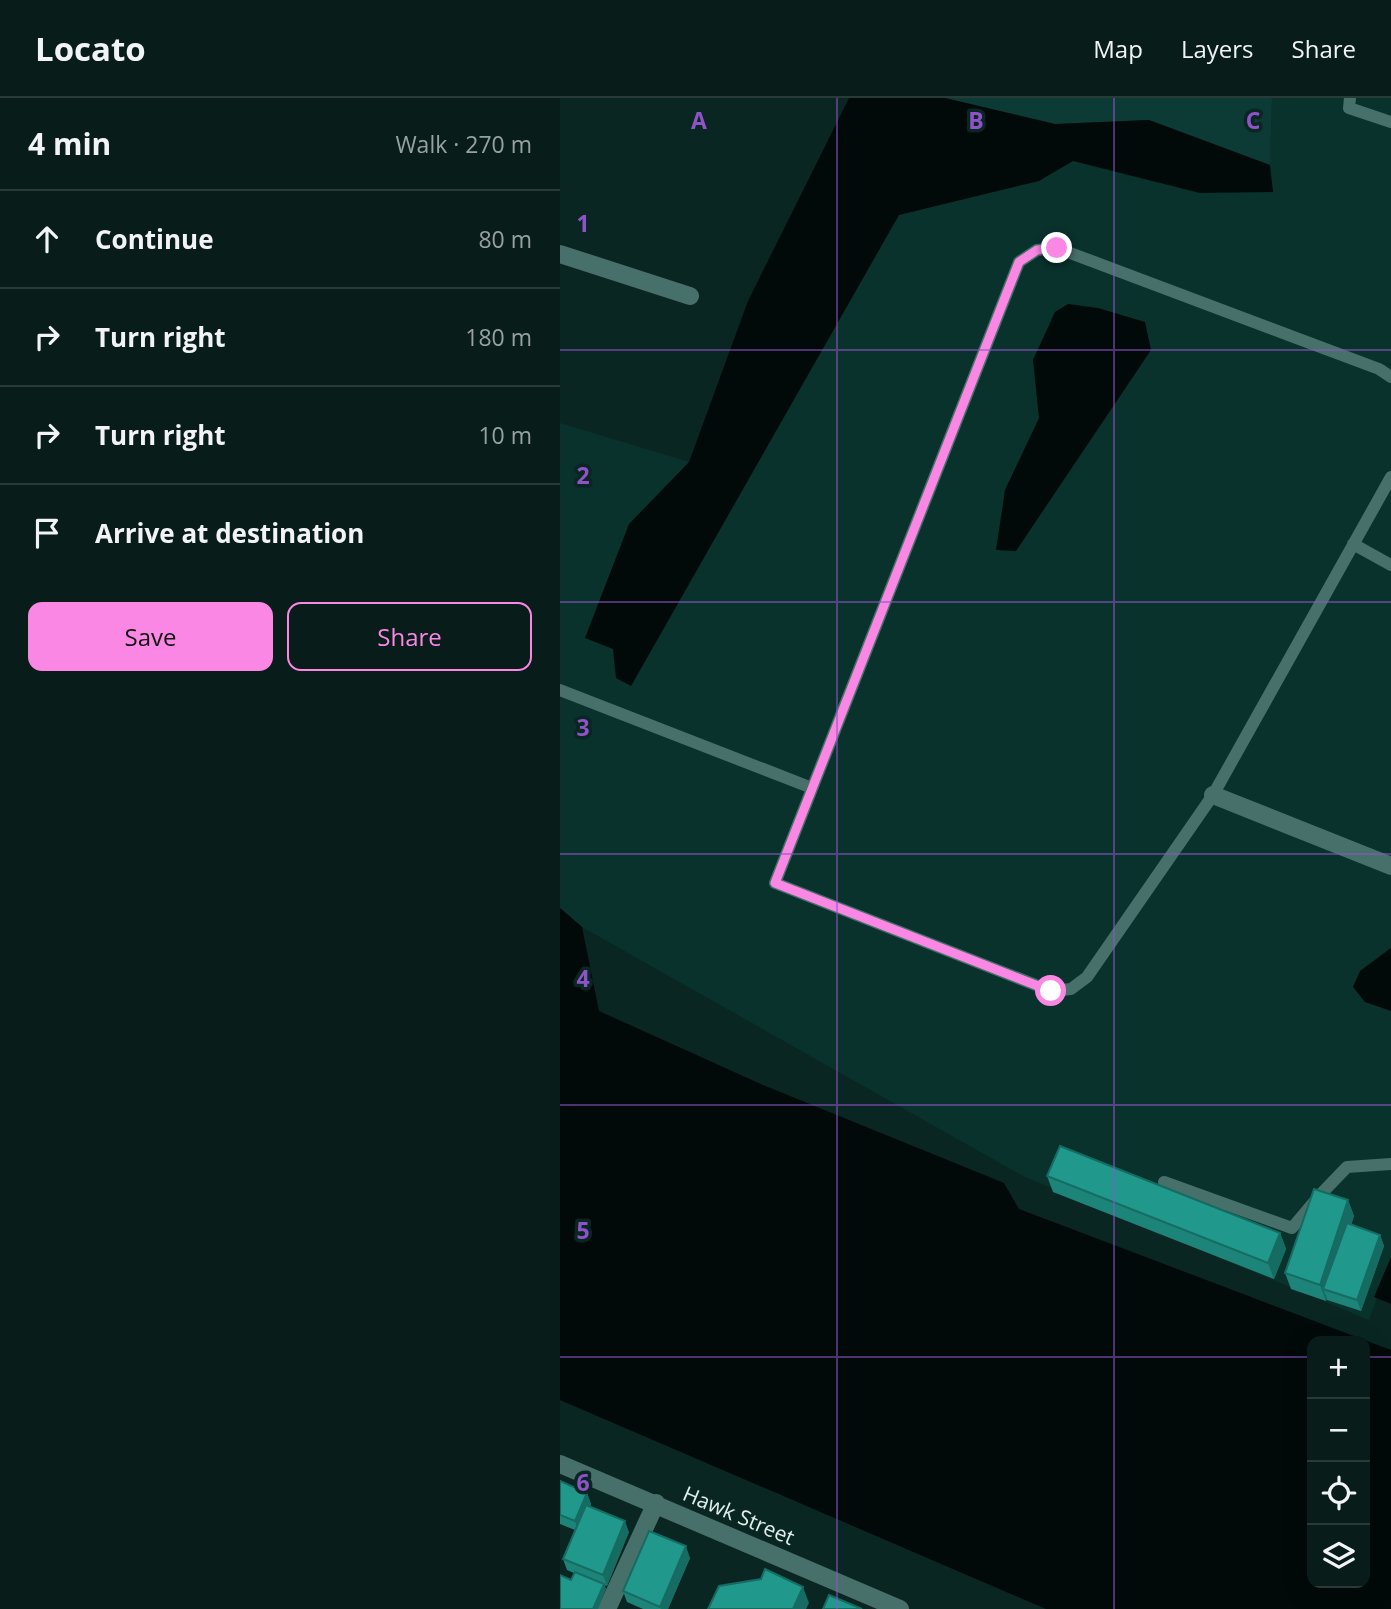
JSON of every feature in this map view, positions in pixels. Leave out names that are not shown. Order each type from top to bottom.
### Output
[{"type":"street","points":[[560,254],[690,296]]},
{"type":"street","points":[[1213,795],[1391,866]]},
{"type":"street","name":"Hawk Street","points":[[560,1464],[900,1609]]},
{"type":"street","points":[[607,1609],[656,1503]]},
{"type":"street","points":[[830,1600],[838,1582]]},
{"type":"lane","points":[[1350,98],[1349,108],[1391,122]]},
{"type":"lane","points":[[1391,377],[1379,369],[1057,248],[1037,250],[1019,262],[775,883],[1051,991],[1071,989],[1087,977],[1213,795],[1391,477]]},
{"type":"lane","points":[[1353,544],[1391,565]]},
{"type":"lane","points":[[560,690],[812,788]]},
{"type":"lane","points":[[1164,1182],[1292,1228],[1347,1167],[1391,1164]]},
{"type":"shaded area","points":[[849,98],[945,98],[1055,124],[1149,120],[1270,164],[1272,98],[1391,98],[1391,1259],[1369,1320],[1023,1176],[582,927],[560,908],[560,423],[689,462],[748,301]]},
{"type":"shaded area","points":[[849,98],[945,98],[1055,124],[1149,120],[1270,165],[1273,192],[1200,193],[1073,161],[1039,181],[899,215],[631,686],[616,678],[613,649],[585,638],[629,524],[689,462],[748,301]]},
{"type":"shaded area","points":[[945,98],[1272,98],[1270,165],[1149,120],[1055,124]]},
{"type":"shaded area","points":[[1068,304],[1098,308],[1145,322],[1151,350],[1016,551],[996,550],[1005,490],[1039,418],[1033,360],[1055,312]]},
{"type":"shaded area","points":[[560,908],[582,927],[599,1011],[763,1085],[1004,1183],[1019,1209],[1354,1336],[1307,1336],[1307,1588],[1370,1588],[1370,1342],[1391,1350],[1391,1609],[1046,1609],[560,1400]]},
{"type":"shaded area","points":[[1391,948],[1391,1011],[1365,1002],[1353,987],[1360,971]]},
{"type":"shaded area","points":[[1391,1257],[1391,1304],[1374,1297]]},
{"type":"building","points":[[1060,1146],[1280,1233],[1268,1263],[1047,1176]]},
{"type":"building","points":[[1314,1189],[1348,1200],[1320,1285],[1285,1273]]},
{"type":"building","points":[[1347,1223],[1380,1235],[1357,1300],[1323,1289]]},
{"type":"building","points":[[560,1481],[587,1493],[575,1521],[560,1515]]},
{"type":"building","points":[[586,1505],[625,1521],[603,1575],[563,1559]]},
{"type":"building","points":[[649,1531],[686,1546],[660,1607],[623,1591]]},
{"type":"building","points":[[765,1569],[803,1587],[793,1609],[708,1609],[719,1586],[761,1579]]},
{"type":"building","points":[[575,1572],[604,1584],[593,1609],[560,1609],[560,1575],[571,1580]]},
{"type":"building","points":[[829,1595],[862,1609],[823,1609]]},
{"type":"route","points":[[1051,991],[775,883],[1019,262],[1037,250],[1057,248]]}]
